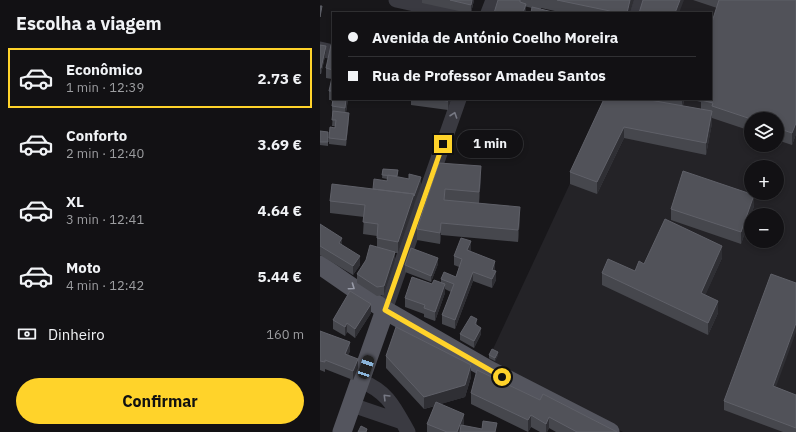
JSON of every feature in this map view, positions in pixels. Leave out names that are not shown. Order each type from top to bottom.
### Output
[{"type":"main road","points":[[320,265],[385,310],[489,370],[610,432]]},
{"type":"main road","points":[[342,432],[385,310]]},
{"type":"street","points":[[396,0],[450,12]]},
{"type":"street","points":[[488,12],[493,0]]},
{"type":"street","points":[[637,12],[641,0]]},
{"type":"street","points":[[320,49],[332,52]]},
{"type":"street","points":[[385,310],[459,100]]},
{"type":"street","points":[[361,381],[374,387],[385,396],[394,406],[405,427]]},
{"type":"street","points":[[352,405],[405,427]]},
{"type":"shaded area","points":[[646,0],[773,0],[796,8],[796,432],[623,432],[487,362],[607,104],[614,100],[712,100],[712,12],[642,12]]},
{"type":"building","points":[[450,0],[472,0],[471,5]]},
{"type":"building","points":[[498,0],[520,0],[520,2],[526,4],[523,12],[494,12]]},
{"type":"building","points":[[557,0],[630,0],[627,12],[610,11]]},
{"type":"building","points":[[643,0],[680,0],[675,12],[639,12]]},
{"type":"building","points":[[719,0],[796,0],[796,123],[792,133],[784,130],[784,112],[744,112],[744,117],[712,106],[713,103],[701,100],[712,100],[712,22]]},
{"type":"building","points":[[320,6],[322,6],[320,17]]},
{"type":"building","points":[[532,7],[553,12],[531,12]]},
{"type":"building","points":[[320,45],[326,46],[321,68],[320,68]]},
{"type":"building","points":[[331,45],[332,70],[326,68]]},
{"type":"building","points":[[332,78],[332,91],[329,91]]},
{"type":"building","points":[[333,100],[346,100],[345,108],[332,106]]},
{"type":"building","points":[[604,100],[650,100],[712,111],[706,143],[624,127],[597,182],[570,172]]},
{"type":"building","points":[[333,111],[349,113],[346,140],[329,138],[330,127],[335,128],[336,120],[332,120]]},
{"type":"building","points":[[320,131],[328,132],[328,142],[320,142]]},
{"type":"building","points":[[439,163],[481,166],[479,192],[445,189],[444,200],[520,207],[518,230],[441,223],[440,233],[417,229]]},
{"type":"building","points":[[383,169],[398,170],[397,176],[382,175]]},
{"type":"building","points":[[683,171],[744,192],[744,200],[752,200],[749,208],[744,208],[744,223],[741,232],[671,209]]},
{"type":"building","points":[[409,174],[421,177],[414,196],[414,194],[373,189],[374,179],[387,181],[388,175],[409,179]]},
{"type":"building","points":[[332,184],[414,194],[398,242],[377,238],[378,224],[363,222],[365,205],[330,201]]},
{"type":"building","points":[[665,219],[722,246],[701,293],[718,301],[708,323],[602,273],[608,259],[635,271],[639,261],[644,264]]},
{"type":"building","points":[[320,224],[342,238],[339,243],[360,256],[353,266],[320,246]]},
{"type":"building","points":[[461,238],[471,241],[467,250],[495,261],[492,270],[496,271],[492,279],[473,272],[455,320],[442,315],[454,284],[441,279],[444,272],[456,277],[462,259],[454,256]]},
{"type":"building","points":[[370,245],[395,252],[384,286],[377,287],[357,274],[366,260]]},
{"type":"building","points":[[411,248],[438,258],[431,276],[405,265]]},
{"type":"building","points":[[771,274],[796,283],[796,323],[773,386],[796,395],[796,428],[724,401]]},
{"type":"building","points":[[412,277],[432,284],[434,280],[445,284],[435,312],[424,308],[425,305],[405,298]]},
{"type":"building","points":[[350,291],[371,304],[355,329],[347,323],[345,327],[333,320]]},
{"type":"building","points":[[471,316],[477,319],[475,324],[481,328],[474,341],[460,334]]},
{"type":"building","points":[[396,327],[471,365],[465,385],[424,397],[386,356]]},
{"type":"building","points":[[320,331],[350,342],[345,354],[358,359],[353,371],[325,360],[325,362],[320,361]]},
{"type":"building","points":[[492,349],[498,352],[495,358],[489,355]]},
{"type":"building","points":[[477,370],[540,400],[543,394],[617,432],[577,432],[549,417],[546,424],[531,415],[528,420],[471,393]]},
{"type":"building","points":[[436,402],[464,414],[457,432],[447,432],[427,424]]},
{"type":"building","points":[[483,421],[497,423],[495,432],[460,432],[461,425],[482,429]]},
{"type":"building","points":[[361,426],[367,429],[366,432],[358,432]]},
{"type":"route","points":[[443,144],[385,310],[502,377]]}]
